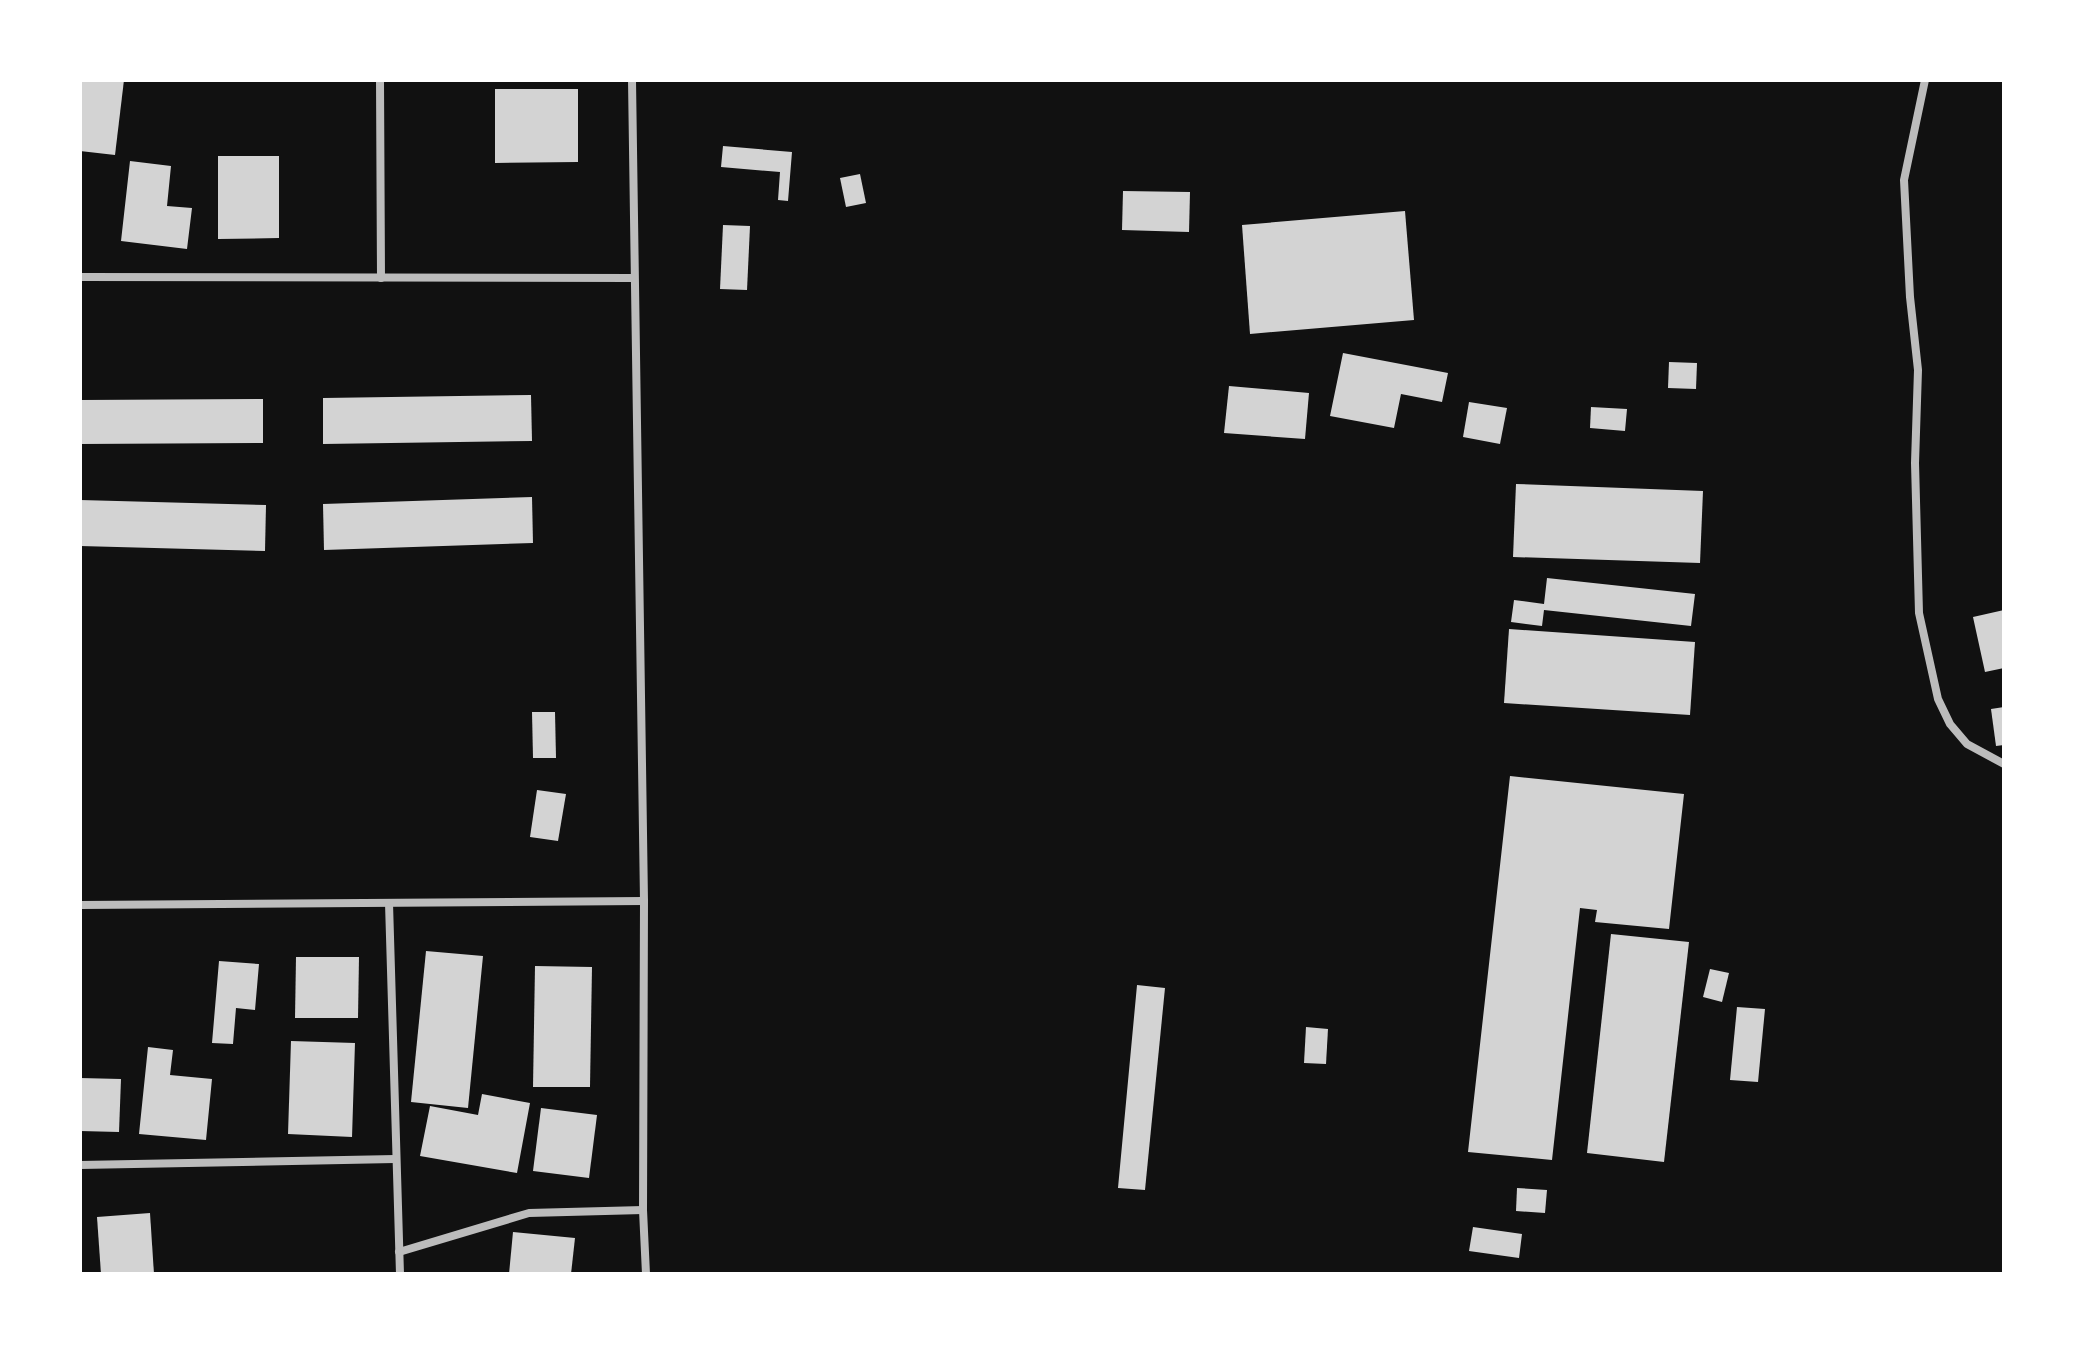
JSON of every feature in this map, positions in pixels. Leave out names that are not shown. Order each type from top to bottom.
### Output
[{"type":"street","points":[[380,80],[381,278]]},
{"type":"street","points":[[632,80],[646,1274]]},
{"type":"street","points":[[1925,80],[1904,180],[1910,297],[1918,370],[1915,463],[1919,613],[1938,699],[1950,724],[1967,744],[2004,764]]},
{"type":"street","points":[[80,277],[633,278]]},
{"type":"street","points":[[80,905],[644,901]]},
{"type":"street","points":[[389,903],[400,1274]]},
{"type":"street","points":[[80,1165],[395,1159]]},
{"type":"street","points":[[399,1252],[529,1213],[643,1210]]},
{"type":"building","points":[[80,80],[124,80],[115,155],[80,151]]},
{"type":"building","points":[[495,89],[578,89],[578,162],[495,163]]},
{"type":"building","points":[[723,146],[792,152],[788,201],[778,200],[780,172],[721,167]]},
{"type":"building","points":[[218,156],[279,156],[279,238],[218,239]]},
{"type":"building","points":[[130,161],[171,166],[167,206],[192,208],[187,249],[121,241]]},
{"type":"building","points":[[860,174],[866,203],[846,207],[840,178]]},
{"type":"building","points":[[1123,191],[1190,192],[1189,232],[1122,230]]},
{"type":"building","points":[[1405,211],[1414,320],[1250,334],[1242,225]]},
{"type":"building","points":[[723,225],[750,226],[747,290],[720,289]]},
{"type":"building","points":[[1343,353],[1448,373],[1442,402],[1401,394],[1394,428],[1330,416]]},
{"type":"building","points":[[1669,362],[1697,363],[1696,389],[1668,388]]},
{"type":"building","points":[[1229,386],[1309,393],[1305,439],[1224,433]]},
{"type":"building","points":[[531,395],[532,441],[323,444],[323,398]]},
{"type":"building","points":[[263,399],[263,443],[80,444],[80,400]]},
{"type":"building","points":[[1469,402],[1507,408],[1500,444],[1463,437]]},
{"type":"building","points":[[1591,407],[1627,409],[1625,431],[1590,428]]},
{"type":"building","points":[[1516,484],[1703,491],[1700,563],[1513,557]]},
{"type":"building","points":[[532,497],[533,543],[324,550],[323,504]]},
{"type":"building","points":[[80,500],[266,505],[265,551],[80,546]]},
{"type":"building","points":[[1547,578],[1695,594],[1691,626],[1544,610],[1542,626],[1511,622],[1514,600],[1544,604]]},
{"type":"building","points":[[2004,610],[2004,668],[1985,672],[1973,617]]},
{"type":"building","points":[[1509,629],[1695,642],[1690,715],[1504,703]]},
{"type":"building","points":[[2004,707],[2004,745],[1996,746],[1991,709]]},
{"type":"building","points":[[532,712],[555,712],[556,758],[533,758]]},
{"type":"building","points":[[1510,776],[1684,794],[1669,929],[1595,922],[1597,910],[1580,908],[1552,1160],[1468,1152]]},
{"type":"building","points":[[537,790],[566,794],[558,841],[530,837]]},
{"type":"building","points":[[1611,934],[1689,942],[1664,1162],[1587,1153]]},
{"type":"building","points":[[426,951],[483,956],[468,1108],[411,1102]]},
{"type":"building","points":[[296,957],[359,957],[358,1018],[295,1018]]},
{"type":"building","points":[[219,961],[259,964],[255,1010],[236,1008],[233,1044],[212,1043]]},
{"type":"building","points":[[535,966],[592,967],[590,1087],[533,1087]]},
{"type":"building","points":[[1710,969],[1729,973],[1722,1002],[1703,997]]},
{"type":"building","points":[[1137,985],[1165,988],[1145,1190],[1118,1188]]},
{"type":"building","points":[[1737,1007],[1765,1009],[1758,1082],[1730,1080]]},
{"type":"building","points":[[1306,1027],[1328,1029],[1326,1064],[1304,1063]]},
{"type":"building","points":[[291,1041],[355,1043],[352,1137],[288,1134]]},
{"type":"building","points":[[148,1047],[173,1050],[170,1075],[212,1079],[206,1140],[139,1134]]},
{"type":"building","points":[[80,1078],[121,1079],[119,1132],[80,1131]]},
{"type":"building","points":[[482,1094],[530,1103],[517,1173],[420,1156],[430,1106],[478,1115]]},
{"type":"building","points":[[541,1108],[597,1115],[589,1178],[533,1171]]},
{"type":"building","points":[[1517,1188],[1547,1190],[1545,1213],[1516,1211]]},
{"type":"building","points":[[150,1213],[154,1274],[101,1274],[97,1217]]},
{"type":"building","points":[[1473,1227],[1522,1234],[1519,1258],[1469,1251]]},
{"type":"building","points":[[513,1232],[575,1238],[571,1274],[509,1274]]}]
